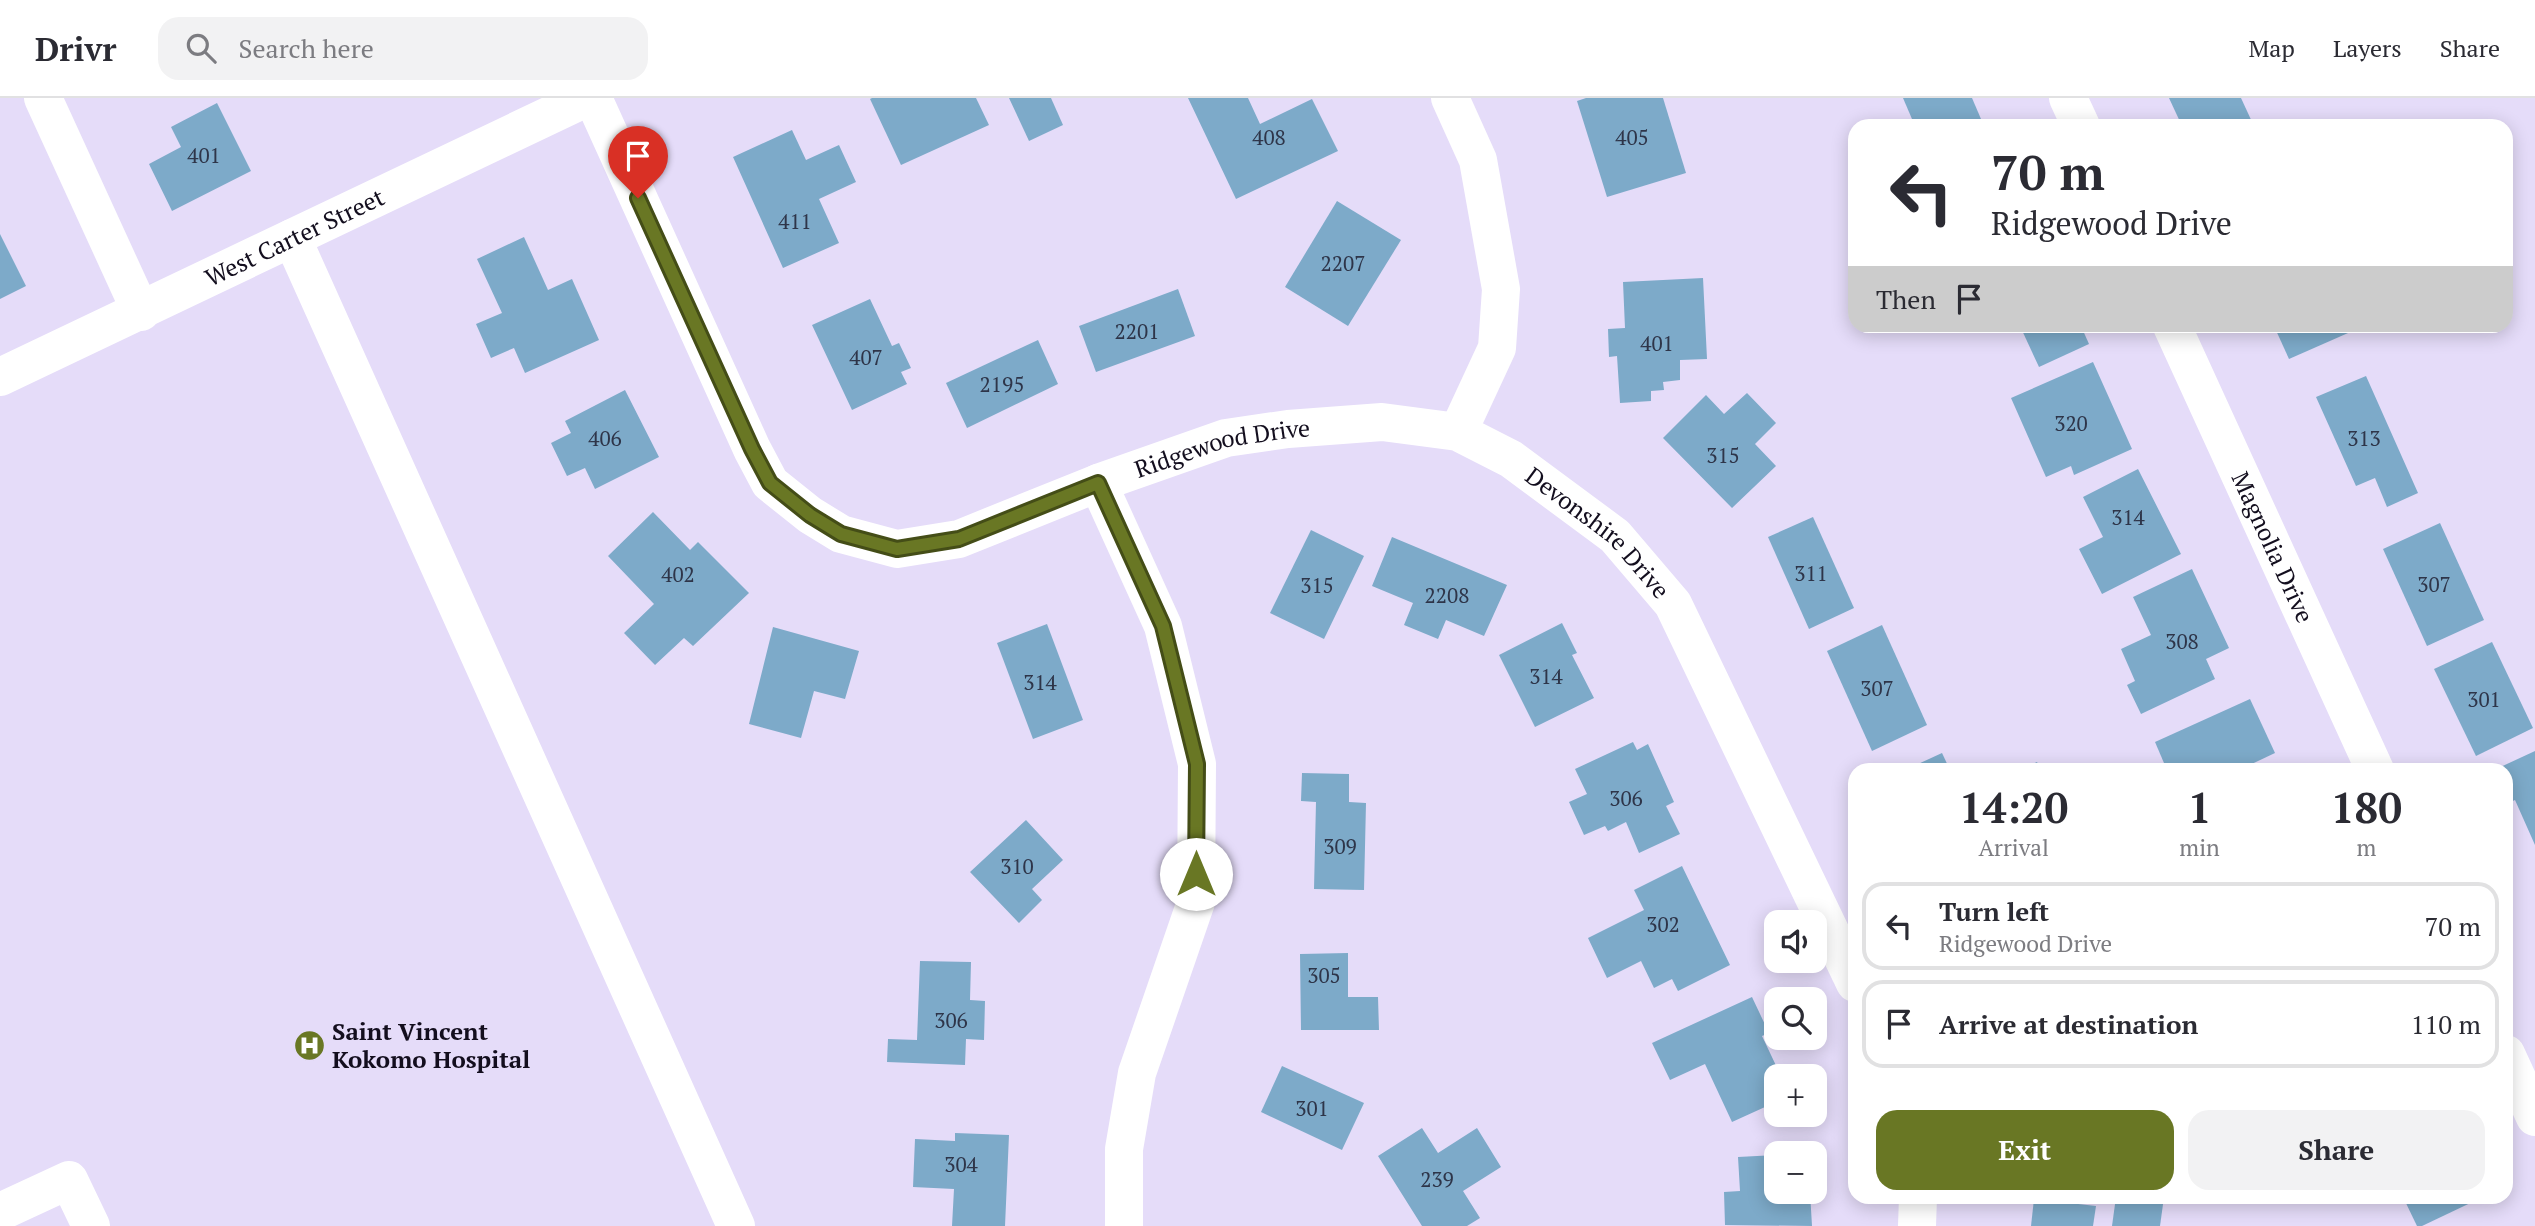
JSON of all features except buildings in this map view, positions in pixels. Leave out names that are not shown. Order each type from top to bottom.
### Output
[{"type":"street","points":[[43,98],[141,312]]},
{"type":"street","name":"West Carter Street","points":[[0,377],[586,98]]},
{"type":"street","name":"Ridgewood Drive","points":[[593,98],[752,449],[770,483],[810,515],[841,534],[897,549],[959,539],[1098,483],[1226,438],[1288,429],[1382,422],[1458,432]]},
{"type":"street","points":[[1450,98],[1478,160],[1501,289],[1497,348],[1458,432]]},
{"type":"street","points":[[2068,98],[2078,119]]},
{"type":"street","points":[[292,238],[736,1226]]},
{"type":"street","name":"Magnolia Drive","points":[[2175,333],[2372,763]]},
{"type":"street","name":"Devonshire Drive","points":[[1458,432],[1511,459],[1615,536],[1673,604],[1848,968]]},
{"type":"street","points":[[1098,483],[1163,626],[1197,764],[1196,902],[1137,1073],[1124,1149],[1124,1226]]},
{"type":"street","points":[[2513,1069],[2535,1117]]},
{"type":"street","points":[[0,1212],[69,1180],[90,1226]]},
{"type":"street","points":[[1917,1226],[1918,1204]]},
{"type":"place","name":"Saint Vincent Kokomo Hospital","points":[[309,1045]]},
{"type":"route","points":[[638,198],[770,483],[810,515],[841,534],[897,549],[959,539],[1098,483],[1163,626],[1197,764],[1196,874]]}]
